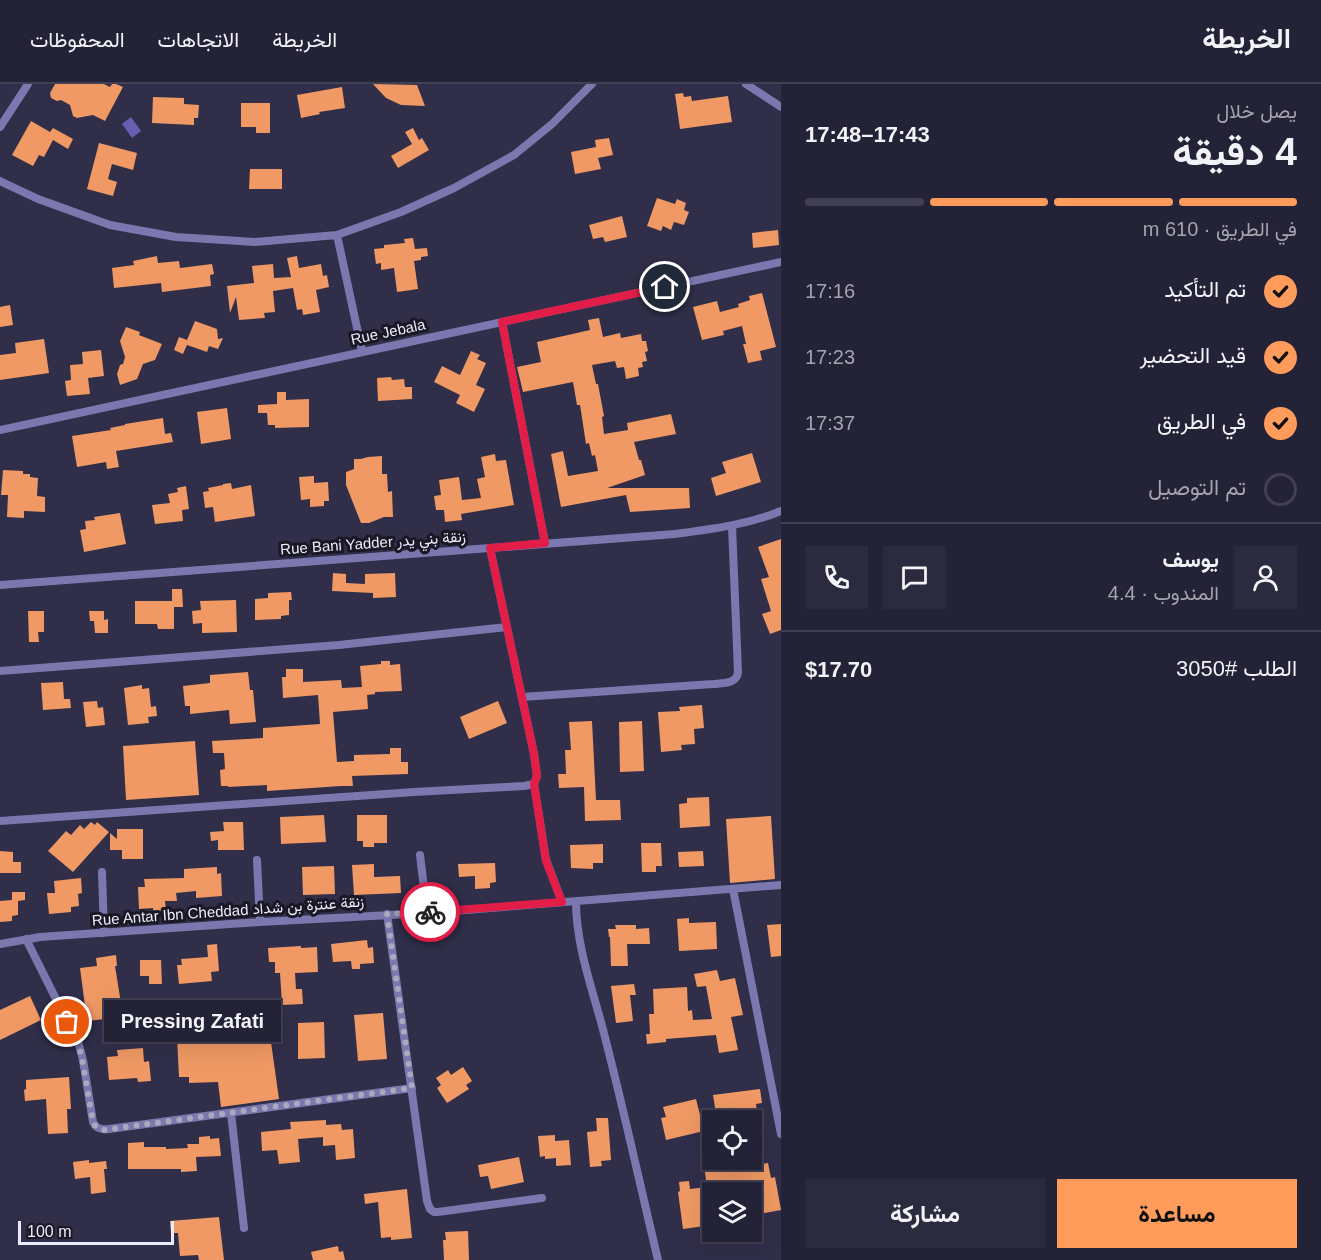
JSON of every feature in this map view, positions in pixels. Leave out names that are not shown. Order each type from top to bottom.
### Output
[{"type":"street","points":[[0,127],[28,84]]},
{"type":"street","points":[[0,181],[38,199],[110,225],[176,237],[255,242],[337,235],[401,212],[506,160],[552,124],[592,84]]},
{"type":"street","points":[[746,84],[781,107]]},
{"type":"street","points":[[337,235],[362,351]]},
{"type":"street","name":"Rue Jebala","points":[[0,430],[781,262]]},
{"type":"street","points":[[502,322],[545,543]]},
{"type":"street","name":"Rue Bani Yadder زنقة بني يدر","points":[[0,585],[675,534],[732,526],[781,511]]},
{"type":"street","points":[[522,697],[713,684],[736,680],[738,672],[732,526]]},
{"type":"street","points":[[0,820],[520,787],[534,784],[537,779],[536,764],[490,548]]},
{"type":"street","points":[[0,671],[339,645],[507,627]]},
{"type":"street","points":[[534,784],[546,861],[562,902]]},
{"type":"street","points":[[420,855],[426,913]]},
{"type":"street","points":[[257,860],[260,922]]},
{"type":"street","points":[[102,872],[104,933]]},
{"type":"street","name":"Rue Antar Ibn Cheddad زنقة عنترة بن شداد","points":[[0,944],[26,939],[104,933],[426,913],[781,885]]},
{"type":"street","points":[[733,889],[781,1134]]},
{"type":"street","points":[[576,901],[578,932],[586,973],[601,1022],[658,1260]]},
{"type":"street","points":[[387,914],[427,1201],[431,1210],[437,1212],[542,1197]]},
{"type":"street","points":[[26,939],[79,1045],[93,1122],[96,1127],[104,1130],[412,1088]]},
{"type":"street","points":[[231,1113],[244,1228]]},
{"type":"shaded area","points":[[131,117],[141,131],[132,138],[122,124]]},
{"type":"building","points":[[55,84],[104,84],[110,87],[116,84],[123,87],[105,121],[93,115],[77,118],[73,116],[70,105],[51,98],[50,93]]},
{"type":"building","points":[[373,84],[417,85],[425,106],[401,105],[386,98]]},
{"type":"building","points":[[342,87],[345,108],[319,112],[320,114],[301,118],[297,95]]},
{"type":"building","points":[[683,93],[684,97],[691,96],[692,101],[728,96],[732,122],[680,129],[675,94]]},
{"type":"building","points":[[153,97],[184,98],[184,104],[199,105],[198,118],[194,118],[194,125],[152,123]]},
{"type":"building","points":[[241,103],[270,103],[270,133],[256,133],[256,127],[241,127]]},
{"type":"building","points":[[31,121],[50,132],[53,128],[73,139],[68,149],[53,140],[44,157],[39,155],[33,166],[12,155]]},
{"type":"building","points":[[413,128],[419,140],[422,138],[429,150],[398,168],[391,156],[412,144],[405,132]]},
{"type":"building","points":[[609,138],[613,155],[598,158],[601,169],[575,174],[571,152],[596,147],[595,140]]},
{"type":"building","points":[[99,143],[137,153],[133,170],[112,164],[108,179],[117,182],[113,196],[87,189]]},
{"type":"building","points":[[250,169],[282,169],[282,189],[249,189]]},
{"type":"building","points":[[657,198],[675,204],[677,199],[686,203],[684,210],[689,212],[684,225],[674,222],[671,230],[663,226],[661,231],[647,226]]},
{"type":"building","points":[[622,216],[627,237],[605,242],[603,237],[593,239],[589,225]]},
{"type":"building","points":[[778,230],[779,245],[753,248],[752,233]]},
{"type":"building","points":[[413,238],[415,249],[427,248],[428,256],[414,261],[418,289],[397,292],[394,268],[381,270],[381,263],[376,264],[374,249],[384,248],[384,245],[405,243],[404,239]]},
{"type":"building","points":[[157,256],[158,263],[179,261],[180,268],[212,264],[214,274],[210,275],[211,286],[162,292],[161,283],[114,288],[112,268],[134,265],[133,261]]},
{"type":"building","points":[[297,256],[299,268],[321,264],[323,276],[327,275],[329,287],[316,290],[320,312],[303,315],[302,309],[297,310],[293,288],[273,291],[275,312],[264,313],[265,318],[239,320],[236,297],[230,313],[227,286],[254,283],[252,266],[273,264],[274,278],[291,277],[287,258]]},
{"type":"building","points":[[762,293],[776,347],[760,351],[762,360],[748,363],[743,344],[746,344],[742,326],[723,331],[724,335],[702,340],[693,307],[717,301],[720,312],[739,307],[738,304],[750,300],[749,296]]},
{"type":"building","points":[[10,305],[13,325],[0,327],[0,307]]},
{"type":"building","points":[[599,318],[603,337],[620,333],[621,338],[641,334],[642,341],[646,341],[648,351],[645,352],[647,361],[642,362],[643,367],[638,368],[639,376],[626,379],[624,367],[617,368],[615,361],[592,365],[604,416],[602,417],[604,434],[628,430],[627,423],[671,414],[676,434],[634,442],[645,475],[607,488],[689,488],[690,508],[630,512],[626,495],[561,507],[551,454],[563,451],[568,476],[598,471],[595,455],[592,456],[589,443],[586,444],[580,405],[577,405],[573,382],[523,392],[517,367],[541,362],[537,342],[590,330],[588,320]]},
{"type":"building","points":[[195,321],[217,329],[218,339],[223,338],[218,349],[209,346],[207,352],[187,345],[183,354],[174,350],[179,337],[187,340]]},
{"type":"building","points":[[126,327],[162,344],[155,360],[143,364],[137,379],[120,385],[117,374],[125,357],[120,341]]},
{"type":"building","points":[[44,339],[49,373],[0,380],[0,355],[16,353],[15,343]]},
{"type":"building","points":[[101,350],[104,376],[88,378],[90,394],[67,396],[65,381],[71,380],[70,365],[83,364],[82,352]]},
{"type":"building","points":[[471,351],[480,355],[477,359],[486,363],[476,385],[485,389],[474,412],[456,403],[460,395],[434,382],[442,366],[460,375]]},
{"type":"building","points":[[391,377],[392,380],[404,379],[405,387],[412,387],[412,399],[378,401],[377,378]]},
{"type":"building","points":[[277,392],[286,392],[286,400],[309,399],[309,427],[275,428],[275,425],[268,425],[267,413],[258,413],[258,405],[277,404]]},
{"type":"building","points":[[227,408],[231,439],[201,444],[197,412]]},
{"type":"building","points":[[163,418],[165,434],[171,433],[173,442],[116,451],[119,467],[107,469],[106,462],[77,467],[72,436]]},
{"type":"building","points":[[752,453],[761,482],[716,496],[711,478],[726,473],[722,462]]},
{"type":"building","points":[[495,454],[496,461],[506,460],[514,505],[461,514],[462,520],[445,522],[444,510],[436,510],[434,496],[441,495],[439,480],[459,477],[462,500],[481,498],[477,479],[485,477],[481,457]]},
{"type":"building","points":[[382,456],[382,474],[387,474],[388,492],[392,491],[393,517],[361,523],[346,485],[346,472],[354,469],[354,459]]},
{"type":"building","points":[[3,470],[23,471],[23,474],[30,474],[30,477],[38,478],[37,496],[45,497],[45,512],[24,511],[24,518],[7,517],[8,495],[1,495]]},
{"type":"building","points":[[314,476],[314,483],[328,482],[329,501],[324,501],[324,506],[310,507],[310,499],[301,500],[299,477]]},
{"type":"building","points":[[231,483],[232,489],[251,485],[255,516],[215,522],[213,507],[205,508],[203,492],[209,491],[208,488]]},
{"type":"building","points":[[186,486],[189,509],[182,510],[183,521],[155,524],[152,505],[170,503],[168,494],[178,492],[177,488]]},
{"type":"building","points":[[120,513],[126,544],[84,552],[80,530],[86,529],[85,521],[95,520],[94,517]]},
{"type":"building","points":[[781,539],[781,630],[770,634],[762,614],[771,611],[761,579],[769,577],[758,547]]},
{"type":"building","points":[[333,573],[346,574],[346,583],[365,584],[365,574],[395,573],[396,597],[373,598],[373,593],[332,591]]},
{"type":"building","points":[[172,589],[182,589],[183,607],[174,607],[174,629],[158,629],[157,624],[135,624],[135,601],[172,601]]},
{"type":"building","points":[[291,592],[289,615],[281,616],[281,619],[255,620],[255,599],[268,598],[268,593]]},
{"type":"building","points":[[236,600],[237,632],[202,633],[202,623],[193,624],[192,611],[201,610],[200,601]]},
{"type":"building","points":[[28,611],[44,611],[44,632],[38,632],[39,642],[29,642]]},
{"type":"building","points":[[89,611],[104,611],[104,620],[108,619],[108,633],[95,633],[94,621],[90,621]]},
{"type":"building","points":[[381,661],[390,661],[390,665],[400,664],[402,691],[375,692],[375,694],[367,695],[368,709],[333,712],[337,762],[354,761],[354,755],[390,754],[390,748],[401,748],[401,762],[408,762],[408,774],[352,776],[353,786],[267,791],[267,785],[221,786],[220,770],[225,769],[224,753],[213,753],[212,741],[263,738],[263,728],[320,724],[318,695],[283,698],[282,677],[286,677],[286,669],[303,669],[303,682],[341,680],[342,688],[362,687],[360,666],[381,664]]},
{"type":"building","points":[[248,672],[250,690],[253,690],[256,722],[230,724],[229,710],[190,714],[190,706],[185,706],[183,686],[210,683],[210,675]]},
{"type":"building","points":[[63,682],[64,699],[70,699],[71,708],[43,710],[41,683]]},
{"type":"building","points":[[142,685],[142,689],[149,688],[151,707],[156,706],[157,716],[148,717],[149,723],[128,725],[124,688]]},
{"type":"building","points":[[97,701],[98,708],[103,707],[105,725],[86,727],[83,702]]},
{"type":"building","points":[[498,701],[507,723],[469,739],[460,717]]},
{"type":"building","points":[[702,705],[704,728],[694,729],[695,744],[681,745],[682,750],[661,752],[658,712],[680,711],[679,707]]},
{"type":"building","points":[[592,721],[596,800],[620,800],[621,820],[585,821],[584,787],[559,788],[558,774],[566,774],[565,750],[571,750],[569,722]]},
{"type":"building","points":[[642,721],[644,771],[620,772],[619,722]]},
{"type":"building","points":[[195,741],[199,795],[126,800],[123,746]]},
{"type":"building","points":[[709,797],[710,826],[680,828],[679,804],[687,803],[687,798]]},
{"type":"building","points":[[324,815],[326,842],[281,844],[280,817]]},
{"type":"building","points":[[357,815],[387,815],[387,843],[374,843],[374,847],[363,847],[363,841],[357,841]]},
{"type":"building","points":[[771,816],[775,879],[730,883],[726,819]]},
{"type":"building","points":[[91,822],[95,825],[97,822],[109,832],[73,872],[48,851],[66,831],[71,835],[80,825],[84,829]]},
{"type":"building","points":[[223,822],[243,822],[244,850],[218,850],[218,840],[211,841],[210,832],[224,831]]},
{"type":"building","points":[[117,829],[143,829],[143,859],[122,859],[122,850],[110,850],[110,833],[117,839]]},
{"type":"building","points":[[641,843],[661,843],[662,866],[656,866],[656,872],[642,872]]},
{"type":"building","points":[[603,844],[603,863],[593,863],[593,869],[571,868],[570,845]]},
{"type":"building","points":[[0,851],[13,852],[13,862],[21,862],[21,873],[0,873]]},
{"type":"building","points":[[703,851],[704,866],[679,867],[678,852]]},
{"type":"building","points":[[495,863],[496,882],[490,883],[490,888],[475,889],[475,876],[459,877],[458,864]]},
{"type":"building","points":[[374,864],[374,877],[400,876],[401,893],[354,895],[352,865]]},
{"type":"building","points":[[334,866],[335,894],[303,895],[302,867]]},
{"type":"building","points":[[217,867],[217,874],[221,873],[222,896],[196,898],[196,891],[176,893],[177,901],[165,901],[166,911],[153,911],[153,908],[139,909],[138,887],[145,887],[144,879],[184,878],[184,869]]},
{"type":"building","points":[[81,878],[82,893],[78,894],[79,906],[71,907],[71,912],[49,914],[47,893],[55,893],[54,881]]},
{"type":"building","points":[[12,892],[25,892],[25,900],[18,901],[18,915],[12,916],[12,921],[0,922],[0,901],[12,900]]},
{"type":"building","points":[[689,918],[689,923],[716,922],[717,949],[679,951],[677,919]]},
{"type":"building","points":[[781,924],[781,956],[771,957],[767,925]]},
{"type":"building","points":[[615,925],[636,925],[636,929],[649,928],[650,944],[627,944],[628,966],[611,966],[608,929],[616,929]]},
{"type":"building","points":[[367,940],[368,948],[373,947],[374,963],[360,964],[360,969],[352,969],[351,961],[333,962],[331,944]]},
{"type":"building","points":[[217,944],[219,971],[211,972],[212,981],[179,984],[177,965],[182,965],[181,959],[208,957],[207,945]]},
{"type":"building","points":[[301,946],[301,948],[317,947],[318,972],[295,973],[296,989],[302,989],[303,1004],[282,1005],[280,973],[275,973],[275,962],[269,962],[268,948]]},
{"type":"building","points":[[116,955],[117,966],[115,966],[125,1028],[107,1031],[105,1019],[87,1021],[80,968],[97,966],[96,958]]},
{"type":"building","points":[[140,960],[161,960],[162,984],[149,984],[149,976],[140,976]]},
{"type":"building","points":[[717,970],[720,981],[735,978],[743,1015],[731,1017],[738,1050],[719,1053],[716,1035],[666,1039],[666,1042],[647,1044],[646,1034],[650,1034],[649,1014],[654,1014],[653,989],[687,987],[688,1011],[692,1010],[693,1020],[712,1019],[706,986],[697,987],[694,974]]},
{"type":"building","points":[[634,984],[636,995],[630,995],[633,1021],[616,1023],[611,986]]},
{"type":"building","points":[[30,996],[41,1020],[0,1040],[0,1010]]},
{"type":"building","points":[[383,1013],[387,1059],[358,1061],[354,1015]]},
{"type":"building","points":[[268,1021],[279,1099],[221,1107],[218,1082],[189,1083],[189,1077],[179,1077],[177,1038],[211,1036],[210,1029]]},
{"type":"building","points":[[324,1022],[325,1058],[298,1059],[298,1023]]},
{"type":"building","points":[[143,1048],[144,1062],[149,1061],[151,1081],[138,1082],[137,1078],[109,1080],[107,1057],[118,1056],[117,1050]]},
{"type":"building","points":[[463,1067],[472,1081],[466,1085],[469,1089],[447,1103],[437,1088],[441,1085],[436,1078],[448,1070],[451,1075]]},
{"type":"building","points":[[69,1077],[71,1109],[67,1109],[68,1133],[48,1134],[46,1099],[25,1101],[26,1080]]},
{"type":"building","points":[[760,1089],[762,1103],[756,1104],[757,1110],[715,1110],[713,1095]]},
{"type":"building","points":[[696,1099],[702,1131],[666,1140],[661,1118],[666,1117],[663,1107]]},
{"type":"building","points":[[596,1118],[608,1118],[611,1160],[601,1161],[602,1166],[590,1167],[587,1132],[597,1131]]},
{"type":"building","points":[[326,1120],[326,1125],[341,1124],[342,1130],[353,1129],[355,1158],[336,1160],[335,1145],[323,1146],[323,1137],[298,1139],[300,1162],[279,1164],[277,1150],[262,1151],[261,1132],[291,1129],[290,1122]]},
{"type":"building","points":[[555,1135],[555,1141],[569,1140],[571,1165],[556,1166],[556,1158],[540,1157],[538,1136]]},
{"type":"building","points":[[210,1136],[210,1139],[219,1138],[221,1156],[196,1157],[197,1171],[128,1169],[128,1143],[144,1142],[144,1147],[166,1147],[166,1149],[188,1148],[187,1144],[199,1144],[199,1137]]},
{"type":"building","points":[[519,1157],[524,1182],[491,1189],[488,1176],[480,1177],[478,1165]]},
{"type":"building","points":[[89,1160],[89,1163],[106,1161],[107,1169],[104,1169],[106,1192],[91,1194],[90,1177],[75,1179],[73,1162]]},
{"type":"building","points":[[768,1163],[771,1178],[775,1177],[781,1210],[762,1213],[762,1182],[706,1182],[705,1170],[762,1170],[762,1164]]},
{"type":"building","points":[[689,1181],[690,1189],[702,1188],[702,1226],[683,1229],[678,1192],[680,1191],[679,1182]]},
{"type":"building","points":[[407,1189],[412,1238],[391,1240],[391,1237],[381,1238],[378,1202],[365,1204],[364,1194]]},
{"type":"building","points":[[219,1217],[224,1260],[199,1260],[198,1255],[180,1256],[178,1233],[171,1233],[170,1221]]},
{"type":"building","points":[[468,1231],[469,1260],[444,1260],[445,1232]]},
{"type":"building","points":[[338,1246],[339,1252],[343,1251],[345,1260],[313,1260],[311,1252]]},
{"type":"way so far","points":[[67,1022],[81,1053],[94,1125],[104,1130],[412,1088],[387,914],[430,912]]},
{"type":"place","name":"Pressing Zafati","points":[[67,1022]]},
{"type":"route","points":[[430,912],[562,902],[546,861],[534,784],[537,779],[534,754],[490,548],[545,543],[502,322],[665,287]]}]
